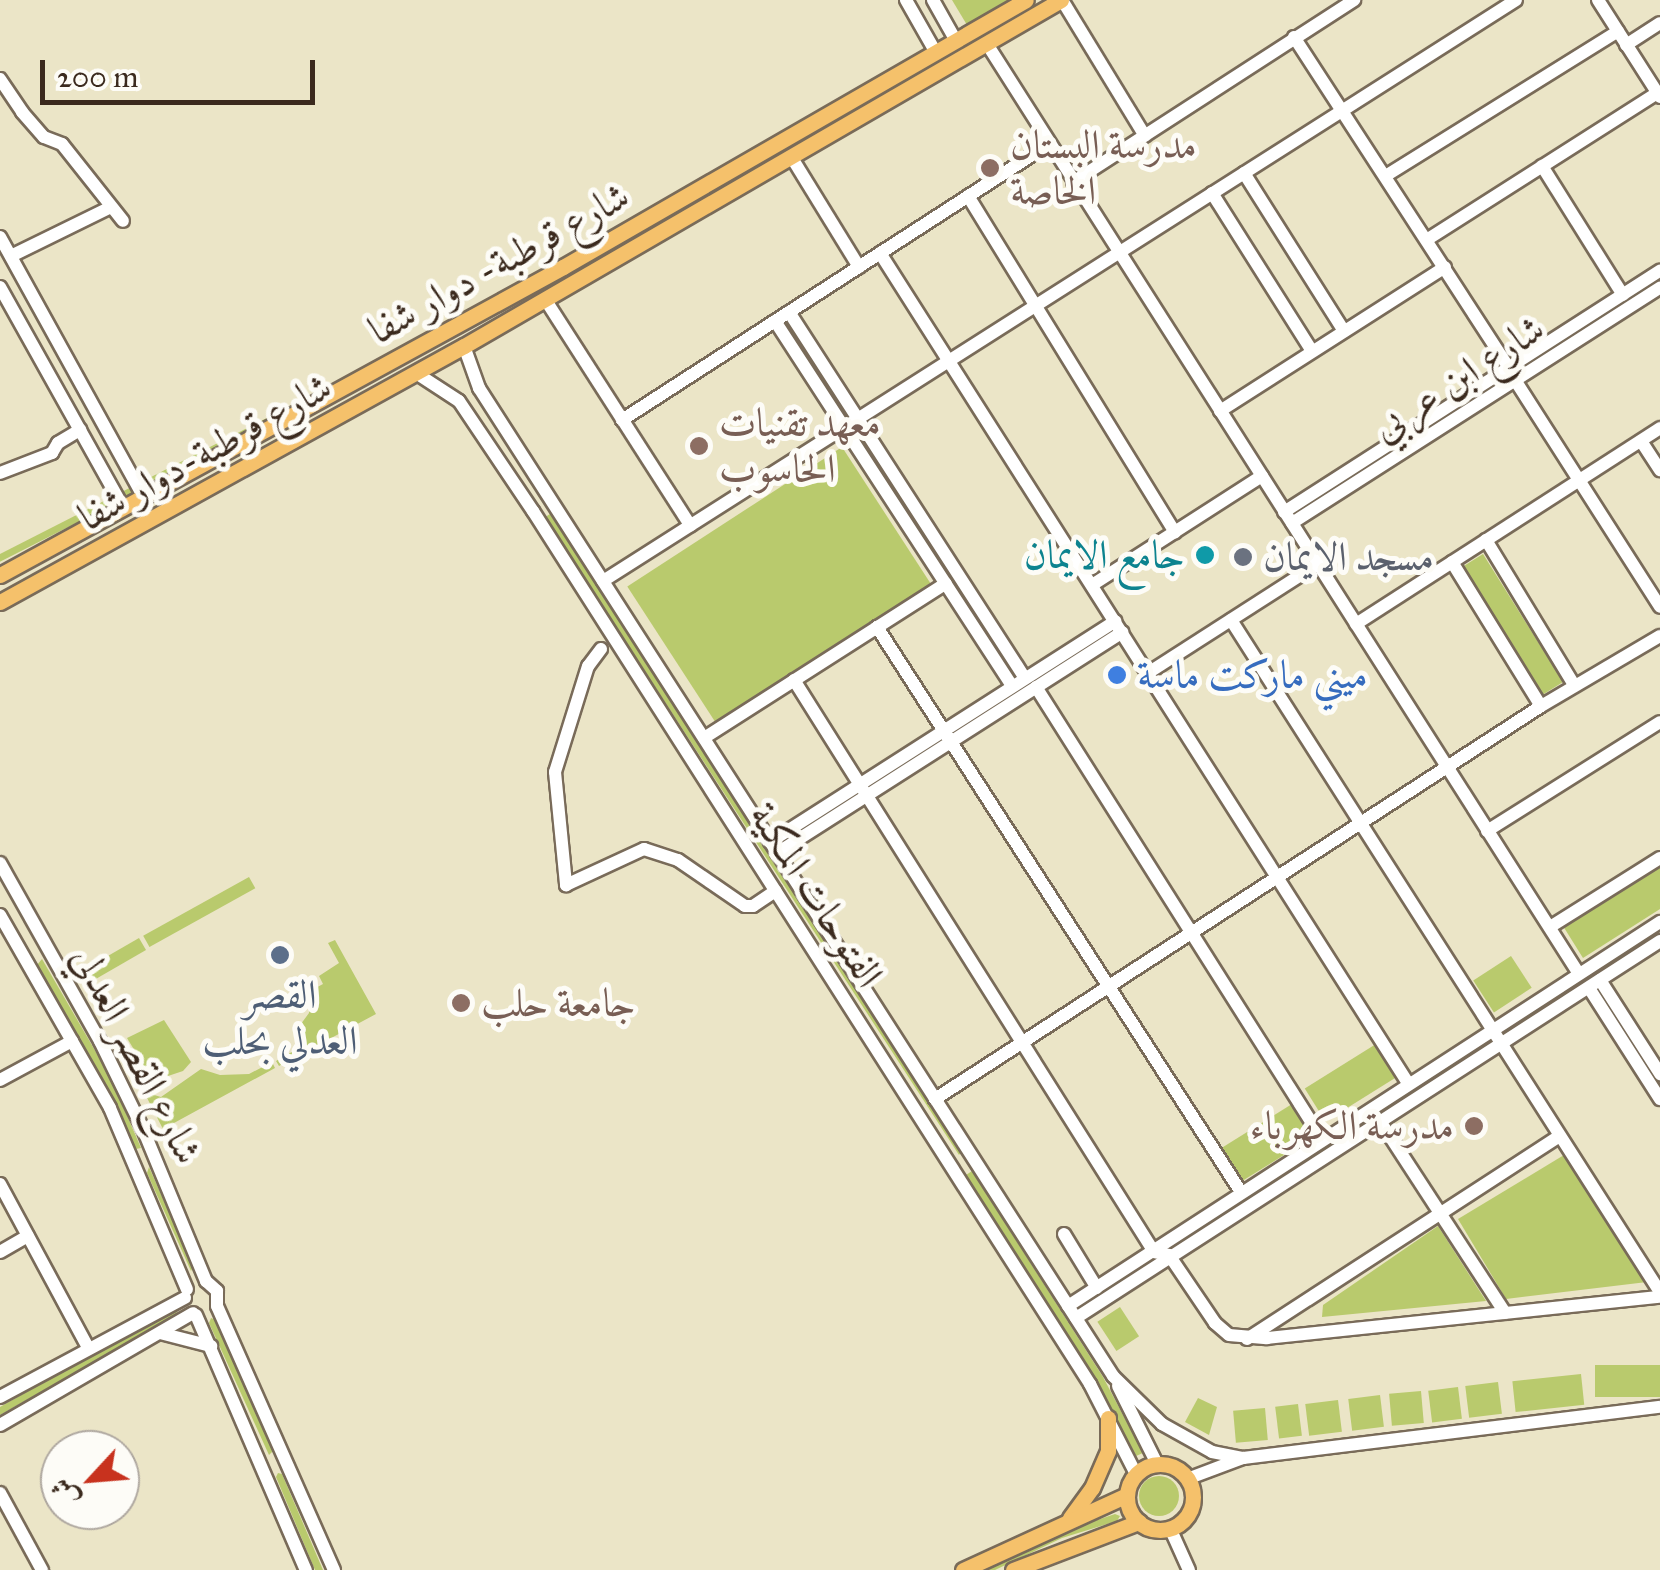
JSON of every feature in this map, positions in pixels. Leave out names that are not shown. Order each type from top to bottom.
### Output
[{"type":"main road","name":"شارع قرطبة- دوار شفا","points":[[0,575],[564,267],[1026,0]]},
{"type":"main road","name":"شارع قرطبة-دوار شفا","points":[[0,602],[546,300],[1062,0]]},
{"type":"main road","points":[[740,164],[751,182]]},
{"type":"main road","points":[[564,267],[574,283]]},
{"type":"main road","points":[[1069,1520],[1092,1488],[1108,1451],[1108,1418]]},
{"type":"main road","points":[[962,1570],[1127,1494],[1136,1474],[1157,1464],[1174,1467],[1187,1480],[1193,1498],[1189,1512],[1170,1528],[1154,1529],[1138,1522],[1013,1570]]},
{"type":"main road","points":[[1127,1494],[1138,1522]]},
{"type":"street","points":[[906,0],[935,50]]},
{"type":"street","points":[[933,0],[956,39]]},
{"type":"street","points":[[1062,0],[1145,136]]},
{"type":"street","points":[[1073,182],[1354,0]]},
{"type":"street","points":[[603,580],[1516,0]]},
{"type":"street","points":[[1428,239],[1658,95],[1598,0]]},
{"type":"street","points":[[1626,44],[1660,23]]},
{"type":"street","points":[[1387,175],[1618,31]]},
{"type":"street","points":[[1294,37],[1340,111],[1387,175],[1660,608]]},
{"type":"street","points":[[987,44],[1579,974]]},
{"type":"street","points":[[0,79],[44,137],[62,144],[123,221]]},
{"type":"street","points":[[622,420],[1049,144]]},
{"type":"street","points":[[792,158],[859,266]]},
{"type":"street","points":[[1542,166],[1623,295]]},
{"type":"street","points":[[1244,173],[1344,332]]},
{"type":"street","points":[[1212,193],[1312,351]]},
{"type":"street","points":[[968,196],[1175,532]]},
{"type":"street","points":[[11,256],[111,207]]},
{"type":"street","points":[[0,237],[144,498]]},
{"type":"street","points":[[880,253],[1408,1083]]},
{"type":"street","points":[[1220,411],[1445,267]]},
{"type":"street","points":[[1512,374],[1660,271]]},
{"type":"street","points":[[0,288],[124,509]]},
{"type":"street","name":"شارع ابن عربي","points":[[1288,518],[1512,374],[1660,288]]},
{"type":"street","points":[[546,300],[690,525]]},
{"type":"street","points":[[789,312],[1322,1139]]},
{"type":"street","points":[[775,321],[1012,686]]},
{"type":"street","points":[[464,346],[475,381],[1072,1312],[1112,1376],[1157,1464]]},
{"type":"street","name":"الفتوحات المكية","points":[[416,373],[459,401],[533,511],[953,1169],[1108,1418],[1136,1474]]},
{"type":"street","points":[[1356,624],[1660,428]]},
{"type":"street","points":[[0,474],[52,453],[58,444],[80,430]]},
{"type":"street","points":[[1641,440],[1660,470]]},
{"type":"street","points":[[1092,585],[1262,476]]},
{"type":"street","points":[[533,511],[550,499]]},
{"type":"street","points":[[1486,540],[1574,685]]},
{"type":"street","points":[[1452,562],[1541,706]]},
{"type":"street","points":[[1148,673],[1318,564]]},
{"type":"street","points":[[704,738],[946,583]]},
{"type":"street","points":[[794,680],[1154,1252],[1169,1255],[1215,1322],[1229,1335],[1247,1339],[1660,1294],[1232,620]]},
{"type":"street","points":[[774,847],[1118,626]]},
{"type":"street","points":[[877,627],[1241,1192]]},
{"type":"street","points":[[935,1099],[1280,879],[1541,706],[1660,636]]},
{"type":"street","points":[[602,649],[588,666],[555,772],[566,885],[644,848],[678,860],[745,906],[753,906],[776,891]]},
{"type":"street","points":[[948,736],[1012,686],[1030,683]]},
{"type":"street","points":[[1487,832],[1660,722]]},
{"type":"street","points":[[1550,928],[1660,858]]},
{"type":"street","name":"شارع القصر العدلي","points":[[0,863],[100,1041],[154,1154],[206,1281]]},
{"type":"street","name":"شارع القصر العدلي","points":[[0,916],[72,1041],[134,1163],[186,1294]]},
{"type":"street","points":[[1072,1312],[1097,1288],[1241,1192],[1660,922]]},
{"type":"street","points":[[1072,1312],[1169,1255],[1660,941]]},
{"type":"street","points":[[24,957],[45,944]]},
{"type":"street","points":[[1595,984],[1660,1074]]},
{"type":"street","points":[[1595,984],[1660,1099]]},
{"type":"street","points":[[0,1080],[72,1041]]},
{"type":"street","points":[[1380,1121],[1505,1313]]},
{"type":"street","points":[[1247,1339],[1559,1136]]},
{"type":"street","points":[[134,1163],[154,1154]]},
{"type":"street","points":[[953,1169],[972,1157]]},
{"type":"street","points":[[0,1184],[88,1348]]},
{"type":"street","points":[[1064,1234],[1097,1288]]},
{"type":"street","points":[[0,1252],[28,1236]]},
{"type":"street","points":[[0,1397],[186,1294],[196,1282],[206,1281],[218,1291],[217,1306],[334,1570]]},
{"type":"street","points":[[186,1294],[306,1570]]},
{"type":"street","points":[[0,1424],[160,1333],[195,1314],[206,1315],[217,1306]]},
{"type":"street","points":[[160,1333],[211,1346]]},
{"type":"street","points":[[1112,1376],[1162,1424],[1212,1452],[1243,1458]]},
{"type":"street","points":[[1187,1480],[1243,1458],[1660,1407]]},
{"type":"street","points":[[263,1470],[286,1460]]},
{"type":"street","points":[[0,1494],[42,1570]]},
{"type":"street","points":[[0,1526],[18,1524]]},
{"type":"street","points":[[1170,1528],[1189,1570]]},
{"type":"green space","points":[[952,0],[1011,0],[967,25]]},
{"type":"green space","points":[[732,181],[735,187],[0,562],[0,554]]},
{"type":"green space","points":[[842,447],[931,584],[716,723],[627,586]]},
{"type":"green space","points":[[550,514],[964,1151],[959,1155],[545,517]]},
{"type":"green space","points":[[1483,554],[1563,682],[1541,696],[1461,568]]},
{"type":"green space","points":[[1660,865],[1660,909],[1583,958],[1563,926]]},
{"type":"green space","points":[[249,877],[255,888],[149,947],[143,936]]},
{"type":"green space","points":[[139,938],[146,950],[91,982],[84,970]]},
{"type":"green space","points":[[335,940],[376,1014],[279,1066],[276,1061],[297,1049],[295,1032],[309,1013],[310,991],[323,984],[319,976],[339,963],[328,943]]},
{"type":"green space","points":[[1511,956],[1532,988],[1494,1012],[1473,981]]},
{"type":"green space","points":[[42,959],[111,1078],[141,1148],[136,1149],[37,965]]},
{"type":"green space","points":[[164,1020],[191,1062],[183,1071],[153,1081],[127,1038]]},
{"type":"green space","points":[[1376,1044],[1397,1077],[1325,1122],[1305,1089]]},
{"type":"green space","points":[[272,1062],[275,1068],[163,1129],[144,1092],[161,1097],[201,1069],[220,1075],[249,1074]]},
{"type":"green space","points":[[1292,1104],[1313,1137],[1241,1182],[1220,1149]]},
{"type":"green space","points":[[1564,1155],[1647,1282],[1506,1299],[1458,1219]]},
{"type":"green space","points":[[149,1167],[193,1267],[191,1271],[147,1173]]},
{"type":"green space","points":[[972,1171],[1103,1377],[1143,1453],[1136,1456],[1097,1381],[966,1175]]},
{"type":"green space","points":[[1438,1226],[1486,1301],[1322,1317],[1323,1305]]},
{"type":"green space","points":[[1120,1307],[1139,1336],[1116,1351],[1097,1322]]},
{"type":"green space","points":[[172,1309],[178,1310],[175,1316],[0,1415],[0,1407]]},
{"type":"green space","points":[[211,1318],[216,1320],[273,1451],[269,1455],[209,1323]]},
{"type":"green space","points":[[1595,1365],[1660,1365],[1660,1397],[1595,1397]]},
{"type":"green space","points":[[1581,1374],[1584,1405],[1516,1412],[1512,1381]]},
{"type":"green space","points":[[1498,1382],[1502,1414],[1469,1418],[1465,1386]]},
{"type":"green space","points":[[1458,1387],[1462,1419],[1432,1422],[1428,1391]]},
{"type":"green space","points":[[1421,1391],[1424,1423],[1392,1426],[1389,1394]]},
{"type":"green space","points":[[1380,1395],[1384,1427],[1352,1431],[1348,1399]]},
{"type":"green space","points":[[1198,1398],[1217,1407],[1209,1435],[1185,1422]]},
{"type":"green space","points":[[1338,1400],[1342,1432],[1309,1436],[1305,1404]]},
{"type":"green space","points":[[1298,1404],[1302,1436],[1279,1439],[1275,1407]]},
{"type":"green space","points":[[1265,1408],[1268,1440],[1236,1443],[1233,1411]]},
{"type":"green space","points":[[282,1474],[323,1570],[315,1570],[276,1477]]},
{"type":"green space","points":[[1159,1476],[1173,1482],[1179,1496],[1173,1510],[1159,1516],[1145,1510],[1139,1496],[1145,1482]]},
{"type":"green space","points":[[1115,1514],[1120,1516],[1117,1521],[1062,1538],[995,1570],[980,1570],[1059,1533]]},
{"type":"place","name":"مدرسة البستان الخاصة","points":[[990,168]]},
{"type":"place","name":"معهد تقنيات الحاسوب","points":[[699,446]]},
{"type":"place","name":"جامع الايمان","points":[[1205,555]]},
{"type":"place","name":"مسجد الايمان","points":[[1243,557]]},
{"type":"place","name":"ميني ماركت ماسة","points":[[1117,675]]},
{"type":"place","name":"القصر العدلي بحلب","points":[[280,955]]},
{"type":"place","name":"جامعة حلب","points":[[461,1003]]},
{"type":"place","name":"مدرسة الكهرباء","points":[[1474,1126]]}]
